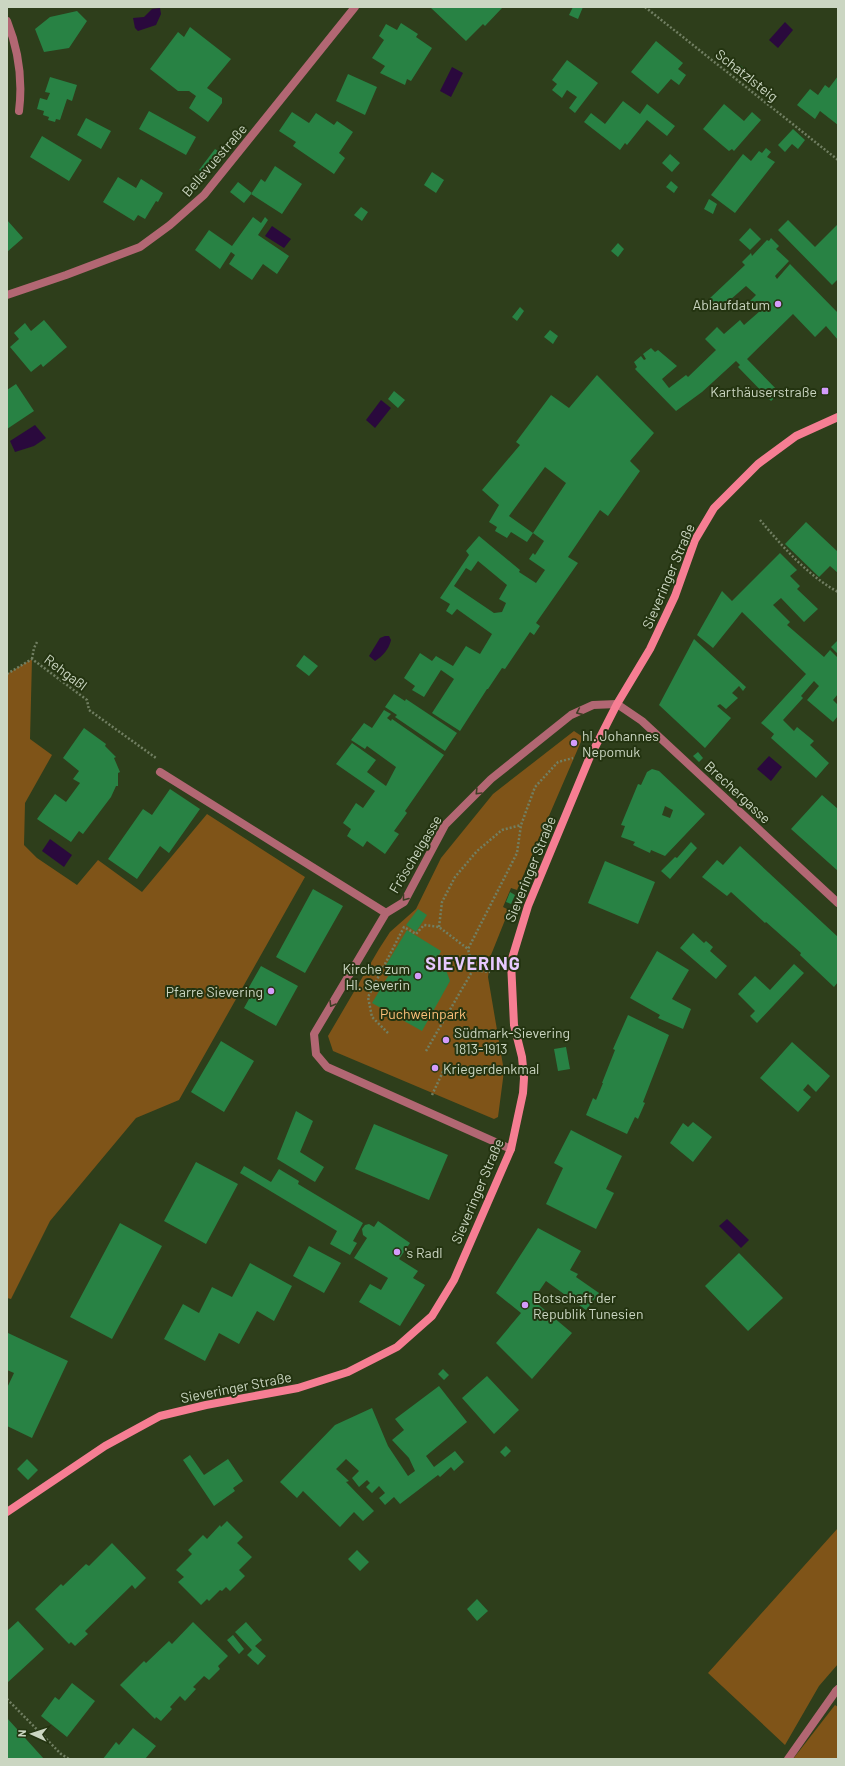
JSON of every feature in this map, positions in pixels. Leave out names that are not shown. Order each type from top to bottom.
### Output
[{"type":"main road","name":"Sieveringer Straße","points":[[7,1512],[104,1446],[160,1416],[206,1404],[298,1388],[348,1372],[397,1347],[432,1316],[454,1280],[512,1149],[524,1078],[522,1056],[514,1025],[511,962],[517,938],[531,898],[589,759],[617,704],[650,650],[675,596],[695,540],[714,508],[758,464],[796,436],[838,416]]},
{"type":"street","name":"Bellevuestraße","points":[[7,295],[66,275],[140,247],[170,225],[204,196],[355,7]]},
{"type":"street","points":[[7,21],[15,41],[20,67],[21,91],[19,111]]},
{"type":"street","name":"Brechergasse","points":[[617,704],[642,721],[838,903]]},
{"type":"street","name":"Fröschelgasse","points":[[512,1149],[327,1067],[316,1054],[314,1034],[386,913],[404,902],[445,825],[491,779],[571,715],[593,705],[617,704]]},
{"type":"street","points":[[160,772],[386,913]]},
{"type":"street","points":[[788,1759],[837,1690]]},
{"type":"path","name":"Schatzlsteig","points":[[644,7],[838,160]]},
{"type":"path","points":[[760,520],[779,542],[820,582],[838,592]]},
{"type":"path","points":[[32,659],[37,642]]},
{"type":"path","name":"Rehgaßl","points":[[7,674],[32,659],[87,700],[89,710],[157,759]]},
{"type":"path","points":[[468,949],[517,853],[521,825],[536,787],[558,762],[577,758]]},
{"type":"path","points":[[439,927],[442,902],[455,877],[477,851],[502,830],[521,825]]},
{"type":"path","points":[[388,1033],[372,1017],[368,997],[404,926],[416,934],[424,925],[439,927],[468,949],[473,970],[426,1051]]},
{"type":"path","points":[[473,970],[490,972]]},
{"type":"path","points":[[432,1096],[446,1065]]},
{"type":"path","points":[[7,1699],[61,1754],[69,1759]]},
{"type":"green space","points":[[32,659],[30,739],[52,755],[25,803],[24,845],[37,858],[77,885],[98,860],[142,892],[207,814],[305,877],[179,1100],[136,1118],[50,1221],[11,1299],[7,1298],[7,674]]},
{"type":"green space","name":"Puchweinpark","points":[[574,731],[583,737],[517,890],[511,888],[503,907],[509,910],[491,955],[488,977],[504,1071],[498,1117],[494,1119],[333,1051],[328,1036],[390,932],[416,909],[441,858],[493,794]]},
{"type":"green space","points":[[838,1528],[838,1664],[819,1686],[785,1745],[708,1673]]},
{"type":"green space","points":[[835,1705],[838,1707],[838,1759],[793,1759]]},
{"type":"shaded area","points":[[160,8],[161,14],[156,25],[138,31],[135,28],[133,18],[144,17],[152,9]]},
{"type":"shaded area","points":[[785,22],[793,30],[778,48],[769,40]]},
{"type":"shaded area","points":[[452,67],[463,73],[451,97],[440,91]]},
{"type":"shaded area","points":[[272,226],[291,239],[284,248],[265,236]]},
{"type":"shaded area","points":[[381,400],[391,408],[375,428],[366,420]]},
{"type":"shaded area","points":[[35,425],[46,438],[34,446],[15,452],[10,441]]},
{"type":"shaded area","points":[[389,636],[391,640],[389,646],[381,657],[375,661],[369,656],[380,638]]},
{"type":"shaded area","points":[[769,756],[782,767],[771,781],[757,769]]},
{"type":"shaded area","points":[[50,839],[72,855],[64,867],[42,851]]},
{"type":"shaded area","points":[[727,1219],[749,1240],[741,1248],[719,1226]]},
{"type":"building","points":[[430,7],[502,8],[485,26],[483,24],[466,41]]},
{"type":"building","points":[[573,7],[583,7],[578,19],[569,15]]},
{"type":"building","points":[[77,11],[87,21],[69,48],[44,52],[35,29],[50,17]]},
{"type":"building","points":[[401,23],[418,34],[416,37],[432,48],[411,81],[407,79],[405,85],[380,73],[385,66],[372,58],[384,40],[379,36],[386,24],[397,30]]},
{"type":"building","points":[[190,27],[231,59],[207,88],[222,98],[222,103],[208,122],[189,108],[196,96],[189,91],[178,91],[150,69],[178,32],[184,37]]},
{"type":"building","points":[[656,41],[683,63],[678,69],[686,75],[679,85],[671,79],[658,94],[631,72]]},
{"type":"building","points":[[567,60],[598,83],[575,113],[569,108],[577,97],[567,90],[562,98],[552,90],[557,84],[552,80]]},
{"type":"building","points":[[740,65],[747,71],[741,78],[734,73]]},
{"type":"building","points":[[348,74],[377,87],[365,115],[336,101]]},
{"type":"building","points":[[838,76],[838,125],[820,111],[815,119],[797,105],[810,89],[818,95],[825,85],[829,88]]},
{"type":"building","points":[[50,77],[77,85],[72,101],[67,99],[60,120],[56,119],[55,122],[48,120],[49,117],[43,115],[44,111],[37,109],[40,98],[47,100],[50,93],[45,92]]},
{"type":"building","points":[[623,101],[640,114],[647,104],[675,126],[667,136],[647,120],[627,145],[625,143],[620,150],[584,122],[591,113],[605,124]]},
{"type":"building","points":[[724,104],[744,121],[752,112],[761,120],[734,151],[732,149],[729,151],[703,129]]},
{"type":"building","points":[[149,111],[196,137],[186,155],[139,129]]},
{"type":"building","points":[[292,112],[309,123],[316,113],[334,125],[337,121],[353,132],[339,153],[345,158],[334,174],[293,146],[296,142],[279,131]]},
{"type":"building","points":[[86,118],[111,131],[101,149],[77,135]]},
{"type":"building","points":[[793,129],[805,140],[798,149],[792,144],[785,152],[778,145]]},
{"type":"building","points":[[42,136],[82,160],[69,181],[30,157]]},
{"type":"building","points":[[766,148],[771,152],[767,157],[775,162],[735,213],[711,195],[743,154],[751,161],[759,151],[762,153]]},
{"type":"building","points":[[215,149],[223,154],[207,176],[199,170]]},
{"type":"building","points":[[670,154],[680,163],[672,172],[662,163]]},
{"type":"building","points":[[275,166],[302,184],[282,214],[251,194],[261,179],[265,182]]},
{"type":"building","points":[[432,172],[444,180],[436,193],[424,185]]},
{"type":"building","points":[[118,177],[136,188],[141,179],[163,193],[158,202],[156,201],[145,219],[138,215],[134,221],[103,202]]},
{"type":"building","points":[[671,181],[678,187],[674,193],[666,187]]},
{"type":"building","points":[[238,182],[252,193],[244,203],[230,192]]},
{"type":"building","points":[[709,199],[717,204],[713,214],[704,209]]},
{"type":"building","points":[[361,207],[368,212],[362,221],[354,215]]},
{"type":"building","points":[[253,217],[261,223],[265,217],[268,220],[258,235],[289,256],[277,274],[263,264],[252,280],[229,264],[235,255],[231,252],[220,269],[195,250],[209,230],[232,246]]},
{"type":"building","points":[[7,220],[23,238],[7,252]]},
{"type":"building","points":[[788,220],[815,247],[838,224],[838,279],[832,285],[778,230]]},
{"type":"building","points":[[750,228],[761,239],[750,250],[739,240]]},
{"type":"building","points":[[771,238],[779,246],[776,249],[789,261],[775,276],[777,279],[790,264],[838,313],[838,340],[826,326],[815,337],[793,314],[747,359],[780,393],[771,401],[738,367],[740,365],[736,361],[702,392],[676,411],[635,369],[637,367],[634,362],[641,356],[644,360],[646,359],[643,354],[651,348],[655,352],[658,350],[677,366],[662,379],[669,388],[686,375],[688,377],[716,350],[705,339],[717,327],[724,334],[740,320],[744,325],[760,311],[750,301],[756,295],[746,286],[730,300],[718,307],[709,299],[745,265],[742,262],[751,253],[752,256],[767,240],[769,241]]},
{"type":"building","points":[[618,243],[624,249],[618,257],[611,251]]},
{"type":"building","points":[[520,307],[524,311],[517,321],[512,317]]},
{"type":"building","points":[[44,320],[67,347],[43,367],[41,364],[31,372],[10,347],[19,339],[14,333],[25,323],[31,331]]},
{"type":"building","points":[[550,330],[558,336],[553,344],[544,337]]},
{"type":"building","points":[[597,375],[654,433],[630,461],[640,471],[608,516],[600,510],[568,557],[578,563],[536,623],[540,626],[534,635],[530,632],[505,669],[502,668],[460,731],[432,713],[454,679],[441,670],[424,697],[412,690],[415,686],[404,678],[420,653],[432,661],[436,656],[453,666],[466,646],[480,654],[492,634],[457,609],[452,615],[446,611],[450,604],[440,598],[469,555],[466,551],[479,536],[520,570],[519,572],[536,583],[545,570],[529,559],[533,553],[535,555],[544,541],[533,533],[527,542],[511,532],[507,538],[495,531],[497,527],[489,522],[499,505],[482,490],[520,445],[516,442],[551,395],[569,408]],"holes":[[[545,467],[566,483],[533,533],[509,516]],[[478,561],[507,585],[499,599],[506,603],[502,612],[494,613],[454,586],[466,568],[471,571]]]},
{"type":"building","points":[[16,384],[34,411],[7,429],[7,390]]},
{"type":"building","points":[[394,391],[405,400],[398,408],[388,399]]},
{"type":"building","points":[[806,522],[838,552],[838,573],[830,566],[819,577],[785,544]]},
{"type":"building","points":[[780,553],[797,570],[790,576],[800,586],[797,589],[818,609],[804,622],[781,598],[773,605],[790,622],[787,625],[824,657],[830,650],[838,658],[838,694],[833,700],[838,705],[838,716],[833,722],[807,700],[819,686],[814,681],[801,696],[803,698],[783,720],[794,731],[797,727],[814,741],[810,745],[829,763],[816,778],[771,738],[774,734],[761,723],[806,674],[742,612],[713,648],[697,635],[722,591],[732,601]]},
{"type":"building","points":[[694,639],[746,687],[743,691],[739,686],[732,693],[738,698],[726,709],[720,704],[717,706],[731,718],[705,748],[659,705]]},
{"type":"building","points":[[838,640],[838,654],[831,647]]},
{"type":"building","points":[[304,655],[318,666],[309,676],[296,666]]},
{"type":"building","points":[[394,694],[405,701],[406,699],[457,733],[445,751],[395,717],[397,715],[385,707]]},
{"type":"building","points":[[384,710],[391,714],[387,718],[391,721],[392,719],[444,755],[405,811],[407,813],[394,831],[399,834],[385,854],[367,841],[363,847],[347,836],[351,829],[343,823],[356,803],[363,808],[375,791],[336,764],[352,743],[376,760],[367,772],[386,786],[396,767],[367,746],[365,749],[351,740],[364,723],[372,728]]},
{"type":"building","points":[[84,728],[106,744],[105,746],[116,757],[114,758],[120,772],[118,773],[118,786],[116,786],[111,797],[83,834],[79,831],[71,842],[37,819],[55,794],[66,802],[80,783],[73,779],[79,771],[63,758]]},
{"type":"building","points":[[698,752],[703,758],[699,762],[693,756]]},
{"type":"building","points":[[652,769],[659,771],[705,814],[665,856],[651,850],[650,853],[633,845],[635,842],[621,837],[625,826],[621,825],[638,784],[641,785],[647,772]],"holes":[[[665,806],[673,810],[670,818],[662,815]]]},
{"type":"building","points":[[170,789],[200,809],[169,853],[160,846],[137,879],[108,859],[143,809],[152,815]]},
{"type":"building","points":[[822,795],[838,809],[838,871],[791,829]]},
{"type":"building","points":[[691,842],[697,848],[670,879],[661,871],[675,857],[677,858]]},
{"type":"building","points":[[740,846],[838,937],[838,982],[834,987],[800,955],[801,953],[731,892],[727,896],[702,877],[717,860],[723,865]]},
{"type":"building","points":[[605,861],[655,882],[638,924],[588,903]]},
{"type":"building","points":[[313,889],[343,906],[305,973],[276,957]]},
{"type":"building","points":[[510,892],[515,895],[511,904],[506,902]]},
{"type":"building","points":[[418,909],[427,915],[416,932],[406,925]]},
{"type":"building","name":"Kirche zum Hl. Severin","points":[[407,930],[441,951],[435,964],[446,970],[450,981],[422,1031],[372,1003],[393,968],[386,965]]},
{"type":"building","points":[[693,933],[704,943],[706,941],[713,947],[710,951],[727,966],[716,979],[680,948]]},
{"type":"building","points":[[657,951],[689,970],[672,999],[691,1009],[683,1029],[658,1018],[660,1015],[630,998]]},
{"type":"building","points":[[794,964],[804,973],[757,1023],[750,1016],[755,1011],[738,994],[755,976],[770,990]]},
{"type":"building","name":"Pfarre Sievering","points":[[261,966],[298,986],[276,1026],[244,1008],[249,999],[244,996]]},
{"type":"building","points":[[628,1015],[669,1035],[643,1102],[645,1103],[638,1119],[635,1117],[627,1134],[586,1115],[593,1098],[596,1100],[615,1050],[613,1049]]},
{"type":"building","points":[[221,1041],[254,1061],[224,1112],[191,1092]]},
{"type":"building","points":[[792,1042],[830,1076],[816,1092],[808,1084],[803,1090],[811,1097],[798,1112],[760,1078]]},
{"type":"building","points":[[566,1047],[570,1069],[558,1071],[554,1049]]},
{"type":"building","points":[[296,1111],[313,1121],[300,1152],[324,1167],[315,1182],[277,1159]]},
{"type":"building","points":[[693,1122],[712,1137],[693,1162],[670,1143],[683,1123],[688,1127]]},
{"type":"building","points":[[374,1124],[448,1155],[429,1200],[355,1169]]},
{"type":"building","points":[[571,1130],[622,1156],[606,1189],[614,1193],[596,1229],[546,1204],[563,1168],[554,1163]]},
{"type":"building","points":[[196,1162],[238,1184],[206,1244],[164,1221]]},
{"type":"building","points":[[244,1166],[271,1182],[279,1169],[299,1181],[298,1184],[363,1223],[353,1241],[357,1243],[350,1255],[330,1244],[337,1231],[240,1173]]},
{"type":"building","points":[[378,1221],[410,1243],[399,1259],[418,1271],[413,1278],[425,1285],[400,1326],[359,1302],[370,1284],[381,1290],[388,1278],[354,1258],[367,1238],[363,1235],[362,1229],[365,1225],[369,1224],[374,1227]]},
{"type":"building","points":[[120,1223],[162,1246],[112,1339],[70,1317]]},
{"type":"building","name":"Botschaft der Republik Tunesien","points":[[538,1228],[581,1251],[570,1270],[578,1274],[576,1277],[599,1293],[586,1310],[546,1281],[533,1300],[572,1333],[532,1379],[496,1343],[521,1313],[496,1293]]},
{"type":"building","points":[[309,1246],[341,1263],[324,1293],[293,1276]]},
{"type":"building","points":[[739,1253],[783,1298],[748,1331],[705,1286]]},
{"type":"building","points":[[250,1263],[292,1286],[274,1321],[257,1311],[239,1344],[219,1333],[205,1361],[164,1339],[183,1304],[199,1313],[212,1287],[232,1297]]},
{"type":"building","points":[[8,1333],[68,1361],[32,1438],[7,1426],[7,1388],[14,1373],[7,1370]]},
{"type":"building","points":[[443,1369],[449,1375],[444,1380],[438,1374]]},
{"type":"building","points":[[487,1376],[519,1410],[494,1434],[462,1398]]},
{"type":"building","points":[[439,1386],[467,1422],[426,1456],[434,1467],[455,1451],[464,1462],[454,1471],[451,1467],[440,1477],[438,1475],[400,1504],[394,1497],[385,1505],[379,1498],[385,1493],[379,1486],[372,1493],[366,1487],[370,1483],[367,1480],[359,1487],[352,1478],[359,1471],[346,1459],[336,1469],[349,1481],[346,1482],[374,1511],[363,1521],[354,1512],[340,1527],[303,1491],[297,1498],[280,1482],[335,1425],[372,1408],[388,1446],[408,1476],[415,1471],[409,1458],[392,1440],[404,1430],[395,1419]]},
{"type":"building","points":[[506,1446],[511,1451],[505,1457],[500,1452]]},
{"type":"building","points":[[190,1455],[204,1475],[228,1459],[243,1481],[233,1488],[235,1491],[214,1506],[183,1460]]},
{"type":"building","points":[[27,1459],[38,1470],[28,1480],[17,1469]]},
{"type":"building","points":[[227,1521],[243,1537],[237,1543],[252,1557],[239,1570],[245,1576],[230,1591],[226,1587],[222,1591],[220,1590],[209,1601],[207,1599],[201,1605],[178,1582],[184,1577],[176,1570],[192,1554],[188,1550],[203,1535],[207,1539],[220,1525],[221,1527]]},
{"type":"building","points":[[112,1543],[146,1578],[135,1589],[132,1585],[85,1631],[88,1634],[75,1646],[71,1642],[69,1644],[35,1609],[61,1584],[63,1586],[86,1564],[89,1566]]},
{"type":"building","points":[[357,1550],[369,1562],[360,1571],[348,1559]]},
{"type":"building","points":[[477,1599],[488,1611],[477,1621],[467,1609]]},
{"type":"building","points":[[18,1621],[44,1649],[7,1683],[7,1631]]},
{"type":"building","points":[[193,1622],[228,1656],[218,1666],[220,1669],[209,1680],[204,1676],[193,1687],[196,1689],[185,1701],[180,1696],[170,1707],[172,1709],[161,1721],[156,1717],[155,1719],[120,1685],[144,1661],[146,1663],[169,1641],[172,1644]]},
{"type":"building","points":[[246,1622],[262,1640],[255,1646],[266,1656],[258,1665],[247,1655],[252,1650],[235,1632]]},
{"type":"building","points":[[233,1635],[244,1649],[239,1654],[227,1640]]},
{"type":"building","points":[[72,1683],[95,1701],[67,1737],[41,1716],[55,1697],[59,1700]]},
{"type":"building","points":[[7,1718],[44,1759],[7,1759]]},
{"type":"building","points":[[133,1728],[156,1746],[145,1759],[103,1759],[116,1742],[119,1745]]},
{"type":"place","name":"Ablaufdatum","points":[[778,304]]},
{"type":"place","name":"Karthäuserstraße","points":[[825,391]]},
{"type":"place","name":"hl. Johannes Nepomuk","points":[[574,743]]},
{"type":"place","name":"Kirche zum Hl. Severin","points":[[418,976]]},
{"type":"place","name":"Pfarre Sievering","points":[[271,991]]},
{"type":"place","name":"Südmark-Sievering 1813-1913","points":[[446,1040]]},
{"type":"place","name":"Kriegerdenkmal","points":[[435,1068]]},
{"type":"place","name":"'s Radl","points":[[397,1252]]},
{"type":"place","name":"Botschaft der Republik Tunesien","points":[[525,1305]]},
{"type":"district","name":"SIEVERING","points":[[473,963]]}]
